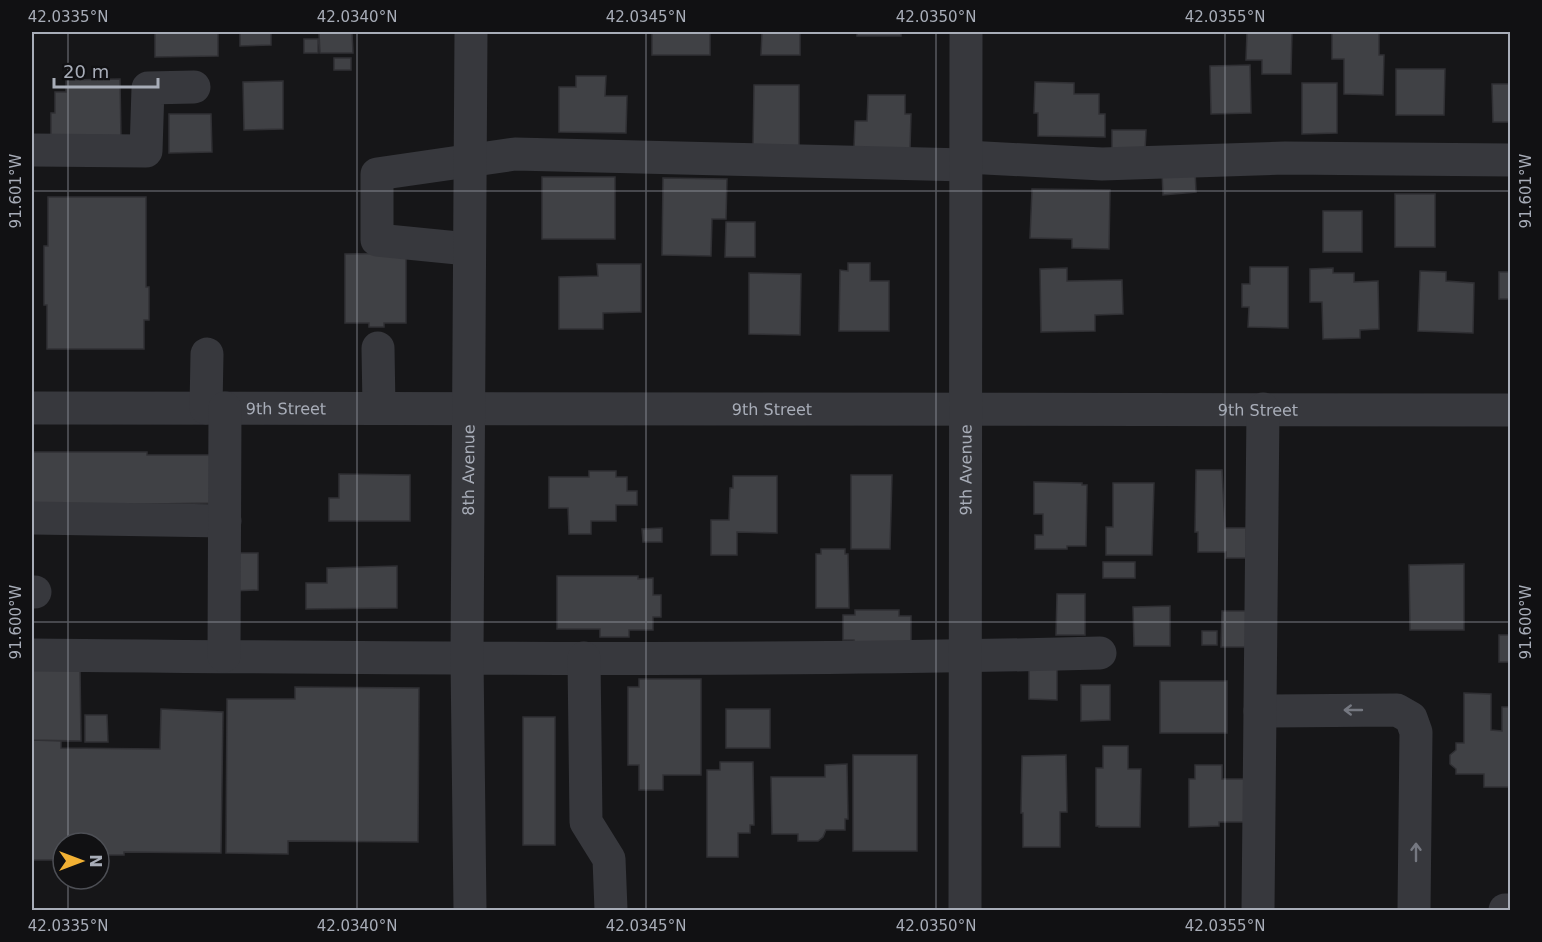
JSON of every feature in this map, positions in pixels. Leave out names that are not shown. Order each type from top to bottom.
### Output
[{"type":"street","name":"8th Avenue","points":[[471,32],[466,658],[471,910]]},
{"type":"street","name":"9th Avenue","points":[[965,910],[966,32]]},
{"type":"street","points":[[32,150],[146,151],[148,88],[194,87]]},
{"type":"street","points":[[468,249],[377,240],[377,174],[514,154],[1102,164],[1285,158],[1510,160]]},
{"type":"street","points":[[378,348],[379,408]]},
{"type":"street","points":[[207,354],[216,408],[225,521],[224,656]]},
{"type":"street","name":"9th Street","points":[[32,408],[1510,410]]},
{"type":"street","points":[[1258,910],[1263,409]]},
{"type":"street","points":[[32,518],[225,521]]},
{"type":"street","points":[[32,655],[584,658],[966,657],[1100,653]]},
{"type":"street","points":[[584,658],[586,822],[609,859],[611,910]]},
{"type":"street","points":[[1260,711],[1397,710],[1411,718],[1416,732],[1414,910]]},
{"type":"street","points":[[1505,910],[1510,910]]},
{"type":"building","points":[[155,32],[218,32],[218,56],[155,57]]},
{"type":"building","points":[[240,32],[271,32],[271,45],[240,46]]},
{"type":"building","points":[[352,32],[353,53],[320,53],[319,33]]},
{"type":"building","points":[[652,32],[710,32],[710,55],[652,55]]},
{"type":"building","points":[[762,32],[800,32],[800,55],[761,55]]},
{"type":"building","points":[[857,32],[901,32],[901,36],[857,36]]},
{"type":"building","points":[[1247,32],[1292,32],[1291,74],[1262,74],[1262,60],[1246,60]]},
{"type":"building","points":[[1379,32],[1379,55],[1384,55],[1383,95],[1344,94],[1344,59],[1332,59],[1332,33]]},
{"type":"building","points":[[1458,32],[1458,33],[1403,33]]},
{"type":"building","points":[[304,39],[318,39],[318,53],[304,53]]},
{"type":"building","points":[[334,58],[351,58],[351,70],[334,70]]},
{"type":"building","points":[[1250,65],[1251,113],[1211,114],[1210,66]]},
{"type":"building","points":[[1396,69],[1445,69],[1444,115],[1396,115]]},
{"type":"building","points":[[576,76],[606,76],[605,96],[627,96],[626,133],[559,132],[559,87],[576,87]]},
{"type":"building","points":[[120,79],[121,140],[51,135],[51,113],[55,113],[55,92],[66,92],[66,80]]},
{"type":"building","points":[[283,81],[283,129],[244,130],[243,82]]},
{"type":"building","points":[[1035,82],[1074,83],[1074,94],[1099,94],[1099,114],[1105,114],[1105,137],[1038,136],[1038,113],[1034,113]]},
{"type":"building","points":[[1302,83],[1337,83],[1337,133],[1302,134]]},
{"type":"building","points":[[1492,84],[1510,84],[1510,122],[1493,122]]},
{"type":"building","points":[[754,85],[799,85],[799,147],[753,147]]},
{"type":"building","points":[[868,95],[905,95],[905,114],[911,114],[910,149],[854,148],[855,121],[867,121]]},
{"type":"building","points":[[169,114],[211,114],[212,152],[169,153]]},
{"type":"building","points":[[1112,130],[1146,130],[1145,151],[1112,150]]},
{"type":"building","points":[[1195,170],[1196,192],[1163,195],[1162,172]]},
{"type":"building","points":[[542,177],[615,177],[615,239],[542,239]]},
{"type":"building","points":[[663,178],[727,179],[726,219],[712,219],[711,256],[662,255]]},
{"type":"building","points":[[1032,189],[1110,190],[1109,249],[1072,248],[1072,239],[1030,238]]},
{"type":"building","points":[[1395,194],[1435,194],[1435,247],[1395,247]]},
{"type":"building","points":[[48,197],[146,197],[146,287],[149,287],[149,320],[144,320],[144,349],[47,349],[44,246],[48,246]]},
{"type":"building","points":[[1323,211],[1362,211],[1362,252],[1323,252]]},
{"type":"building","points":[[726,222],[755,222],[755,257],[725,257]]},
{"type":"building","points":[[406,253],[406,323],[384,323],[384,327],[369,327],[369,323],[345,323],[345,254]]},
{"type":"building","points":[[848,263],[870,263],[870,281],[889,281],[889,331],[839,331],[840,270],[848,271]]},
{"type":"building","points":[[597,264],[641,264],[641,312],[603,313],[603,329],[559,329],[559,277],[598,276]]},
{"type":"building","points":[[1250,267],[1288,267],[1288,328],[1248,327],[1249,307],[1242,307],[1242,284],[1250,284]]},
{"type":"building","points":[[1067,268],[1067,281],[1122,280],[1123,314],[1095,315],[1095,331],[1041,332],[1040,269]]},
{"type":"building","points":[[1333,268],[1333,273],[1354,273],[1354,282],[1378,281],[1379,329],[1360,330],[1360,338],[1323,339],[1322,302],[1310,302],[1310,269]]},
{"type":"building","points":[[1420,271],[1446,272],[1446,281],[1474,283],[1473,333],[1418,331]]},
{"type":"building","points":[[1499,272],[1510,272],[1510,299],[1499,299]]},
{"type":"building","points":[[749,273],[801,274],[800,335],[749,334]]},
{"type":"building","points":[[32,452],[147,452],[147,455],[211,455],[212,503],[32,506]]},
{"type":"building","points":[[1196,470],[1222,470],[1225,528],[1246,528],[1246,558],[1226,558],[1226,552],[1198,552],[1198,532],[1195,532]]},
{"type":"building","points":[[589,471],[616,471],[616,477],[627,477],[627,491],[637,491],[637,505],[616,505],[616,521],[591,521],[591,534],[569,534],[568,508],[549,508],[549,477],[589,477]]},
{"type":"building","points":[[339,474],[410,475],[410,521],[329,521],[329,498],[339,498]]},
{"type":"building","points":[[851,475],[892,475],[890,549],[851,549]]},
{"type":"building","points":[[733,476],[777,476],[777,533],[737,532],[737,555],[711,555],[711,520],[729,520],[730,488],[733,488]]},
{"type":"building","points":[[1034,482],[1087,485],[1086,546],[1067,546],[1067,549],[1035,549],[1035,535],[1043,535],[1043,514],[1034,514]]},
{"type":"building","points":[[1113,483],[1154,483],[1152,555],[1106,555],[1106,527],[1113,527]]},
{"type":"building","points":[[662,528],[662,542],[643,542],[642,529]]},
{"type":"building","points":[[821,549],[845,549],[845,554],[848,554],[849,608],[816,608],[816,554],[821,554]]},
{"type":"building","points":[[231,553],[258,553],[258,590],[231,591]]},
{"type":"building","points":[[1103,562],[1135,562],[1135,578],[1103,578]]},
{"type":"building","points":[[1464,564],[1464,630],[1410,630],[1409,565]]},
{"type":"building","points":[[397,566],[397,608],[306,609],[306,583],[327,583],[327,568]]},
{"type":"building","points":[[557,576],[653,578],[653,595],[661,595],[661,617],[653,617],[653,630],[629,630],[629,637],[600,637],[600,629],[557,629]]},
{"type":"building","points":[[1057,594],[1085,594],[1085,635],[1056,635]]},
{"type":"building","points":[[1170,606],[1170,646],[1134,646],[1133,607]]},
{"type":"building","points":[[855,610],[899,610],[899,616],[911,616],[911,643],[855,645],[854,640],[843,640],[843,615],[855,615]]},
{"type":"building","points":[[1222,611],[1248,611],[1247,647],[1221,647]]},
{"type":"building","points":[[1202,631],[1217,631],[1217,645],[1202,645]]},
{"type":"building","points":[[1499,635],[1510,635],[1510,662],[1499,662]]},
{"type":"building","points":[[1029,668],[1057,668],[1057,700],[1029,699]]},
{"type":"building","points":[[32,669],[80,669],[81,741],[32,740]]},
{"type":"building","points":[[639,679],[701,679],[701,775],[663,775],[663,790],[639,790],[639,765],[628,765],[628,687],[639,687]]},
{"type":"building","points":[[1160,681],[1227,681],[1227,733],[1160,733]]},
{"type":"building","points":[[1081,685],[1110,685],[1110,720],[1081,721]]},
{"type":"building","points":[[295,687],[419,688],[418,842],[288,841],[288,854],[226,853],[227,699],[295,699]]},
{"type":"building","points":[[1464,693],[1491,694],[1491,730],[1502,731],[1502,707],[1510,707],[1510,787],[1484,787],[1484,774],[1456,774],[1456,769],[1450,764],[1450,755],[1456,750],[1456,743],[1464,743]]},
{"type":"building","points":[[161,709],[223,712],[221,853],[124,852],[124,855],[111,855],[111,831],[51,831],[51,860],[32,860],[32,740],[61,741],[61,748],[160,749]]},
{"type":"building","points":[[726,709],[770,709],[770,748],[726,748]]},
{"type":"building","points":[[85,715],[107,715],[108,742],[85,742]]},
{"type":"building","points":[[523,717],[555,717],[555,845],[523,845]]},
{"type":"building","points":[[1103,746],[1128,746],[1128,769],[1141,769],[1140,827],[1096,826],[1096,768],[1103,768]]},
{"type":"building","points":[[853,755],[917,755],[917,851],[853,851]]},
{"type":"building","points":[[1066,755],[1067,812],[1060,812],[1060,847],[1023,847],[1022,756]]},
{"type":"building","points":[[720,762],[753,762],[754,825],[750,825],[750,833],[738,833],[738,857],[707,857],[707,770],[720,770]]},
{"type":"building","points":[[847,764],[848,819],[845,819],[845,830],[826,830],[818,841],[798,841],[798,834],[772,834],[771,777],[825,777],[825,765]]},
{"type":"building","points":[[1195,765],[1222,765],[1222,779],[1246,779],[1247,822],[1219,822],[1219,826],[1189,827],[1189,779],[1195,779]]}]
